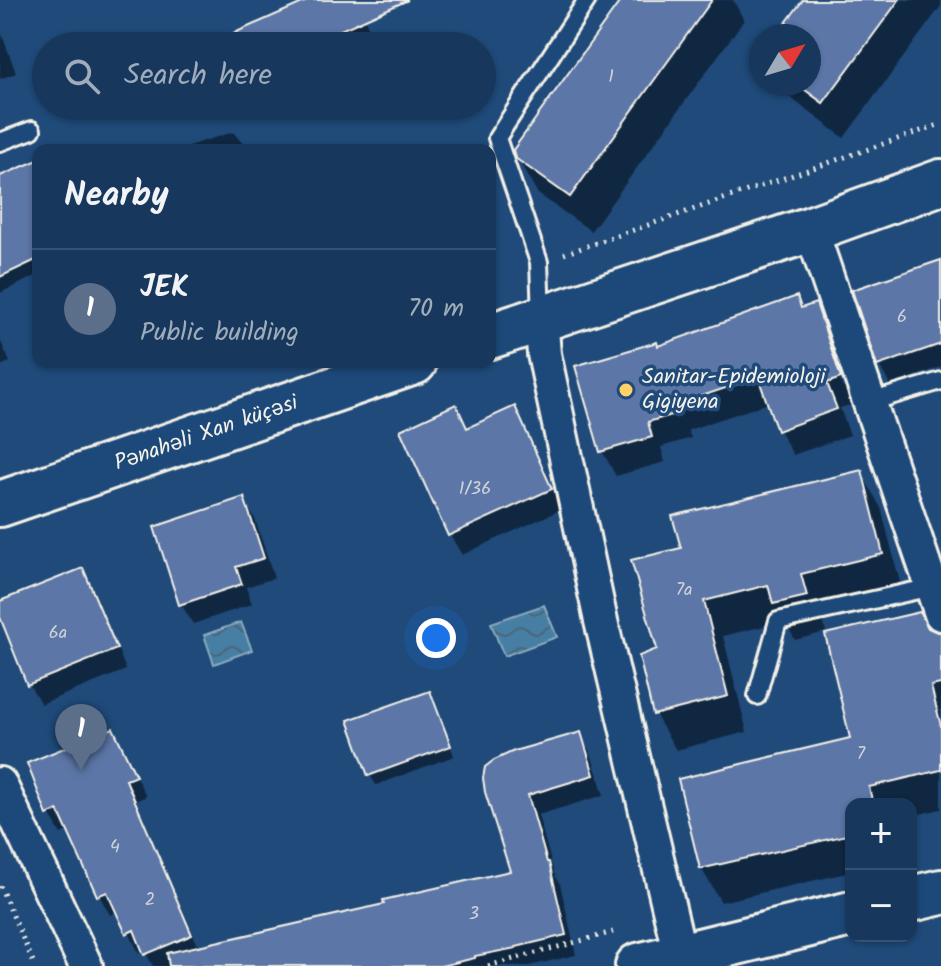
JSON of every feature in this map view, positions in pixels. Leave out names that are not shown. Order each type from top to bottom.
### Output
[{"type":"main road","points":[[496,334],[811,229],[941,182]]},
{"type":"main road","name":"Pənahəli Xan küçəsi","points":[[0,504],[397,368]]},
{"type":"main road","points":[[917,898],[941,892]]},
{"type":"main road","points":[[638,966],[845,915]]},
{"type":"street","points":[[811,229],[936,600]]},
{"type":"street","points":[[541,318],[544,354],[601,621],[680,955]]},
{"type":"street","points":[[0,784],[86,966]]},
{"type":"lane","points":[[541,318],[539,262],[497,138],[587,0]]},
{"type":"lane","points":[[0,142],[32,130]]},
{"type":"lane","points":[[870,402],[941,381]]},
{"type":"lane","points":[[757,696],[778,621],[936,600]]},
{"type":"path","points":[[539,262],[941,124]]},
{"type":"path","points":[[0,886],[35,966]]},
{"type":"water","points":[[544,605],[557,637],[504,656],[491,623]]},
{"type":"water","points":[[241,622],[252,650],[214,664],[204,635]]},
{"type":"building","points":[[309,0],[408,0],[336,32],[237,32]]},
{"type":"building","points":[[621,0],[712,0],[570,197],[515,158],[513,150]]},
{"type":"building","points":[[803,0],[899,0],[823,103],[813,96],[821,96],[821,24],[785,24]]},
{"type":"building","points":[[32,163],[32,262],[0,277],[0,176]]},
{"type":"building","points":[[941,260],[941,344],[877,366],[852,290]]},
{"type":"building","points":[[797,296],[801,308],[816,303],[841,378],[827,383],[837,409],[777,431],[758,377],[675,405],[678,413],[648,422],[652,437],[600,452],[575,366],[657,342],[658,346]]},
{"type":"building","points":[[456,404],[467,428],[515,406],[552,489],[448,536],[400,430]]},
{"type":"building","points":[[862,470],[883,554],[801,574],[807,596],[773,604],[768,585],[704,601],[728,696],[653,715],[639,656],[657,649],[631,560],[681,548],[672,516]]},
{"type":"building","points":[[244,497],[264,558],[236,567],[242,584],[179,605],[154,527]]},
{"type":"building","points":[[83,568],[117,649],[27,685],[0,617],[0,601]]},
{"type":"building","points":[[920,612],[928,628],[941,632],[941,684],[931,686],[941,726],[941,770],[869,787],[872,798],[845,798],[845,835],[700,869],[678,779],[850,738],[825,634]]},
{"type":"building","points":[[430,691],[451,746],[368,776],[348,720]]},
{"type":"building","points":[[113,728],[136,776],[126,780],[192,935],[144,955],[134,930],[126,934],[107,892],[97,896],[58,810],[47,815],[27,763]]},
{"type":"building","points":[[581,732],[594,775],[528,795],[549,862],[566,935],[441,966],[169,966],[167,953],[384,904],[383,900],[510,871],[485,792],[485,767],[514,751]]},
{"type":"place","name":"Sanitar-Epidemioloji Gigiyena","points":[[626,390]]},
{"type":"place","name":"JEK","points":[[81,770]]}]
